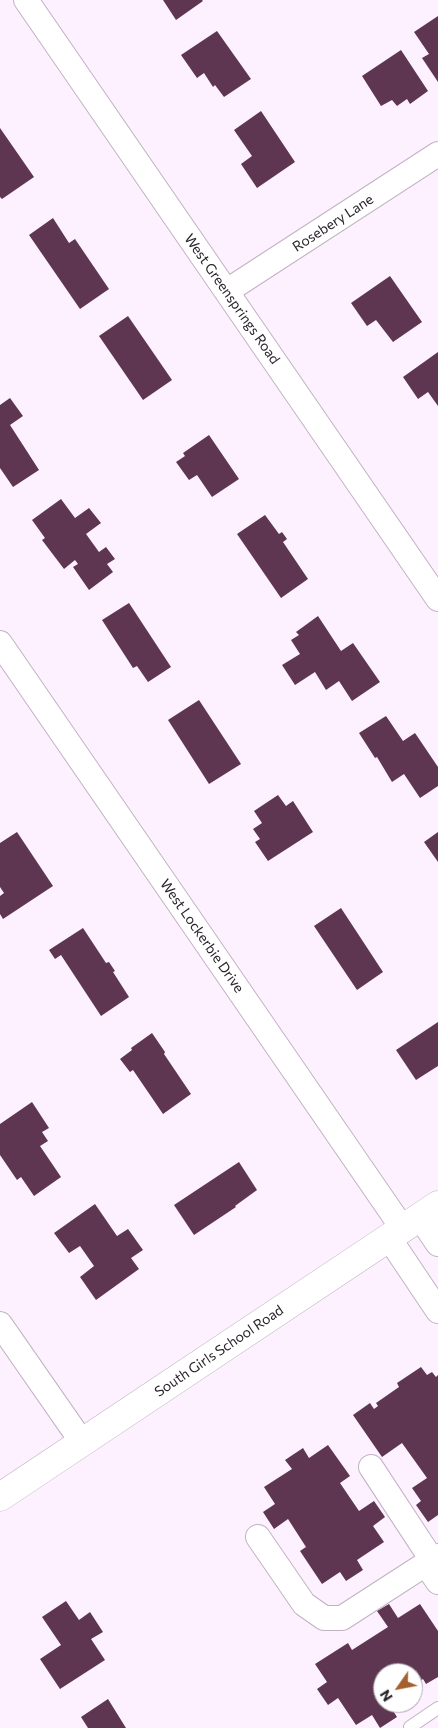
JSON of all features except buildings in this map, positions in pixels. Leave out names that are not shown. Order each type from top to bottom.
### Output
[{"type":"main road","name":"South Girls School Road","points":[[0,1497],[413,1222]]},
{"type":"street","name":"West Greensprings Road","points":[[26,0],[438,599]]},
{"type":"street","name":"Rosebery Lane","points":[[227,291],[438,154]]},
{"type":"street","name":"West Lockerbie Drive","points":[[0,643],[413,1222]]},
{"type":"street","points":[[413,1222],[438,1244]]},
{"type":"street","points":[[413,1222],[438,1311]]},
{"type":"street","points":[[0,1324],[82,1442]]},
{"type":"street","points":[[258,1537],[304,1604],[324,1618],[342,1618],[434,1565],[371,1467]]},
{"type":"lane","points":[[410,1727],[438,1708]]}]
